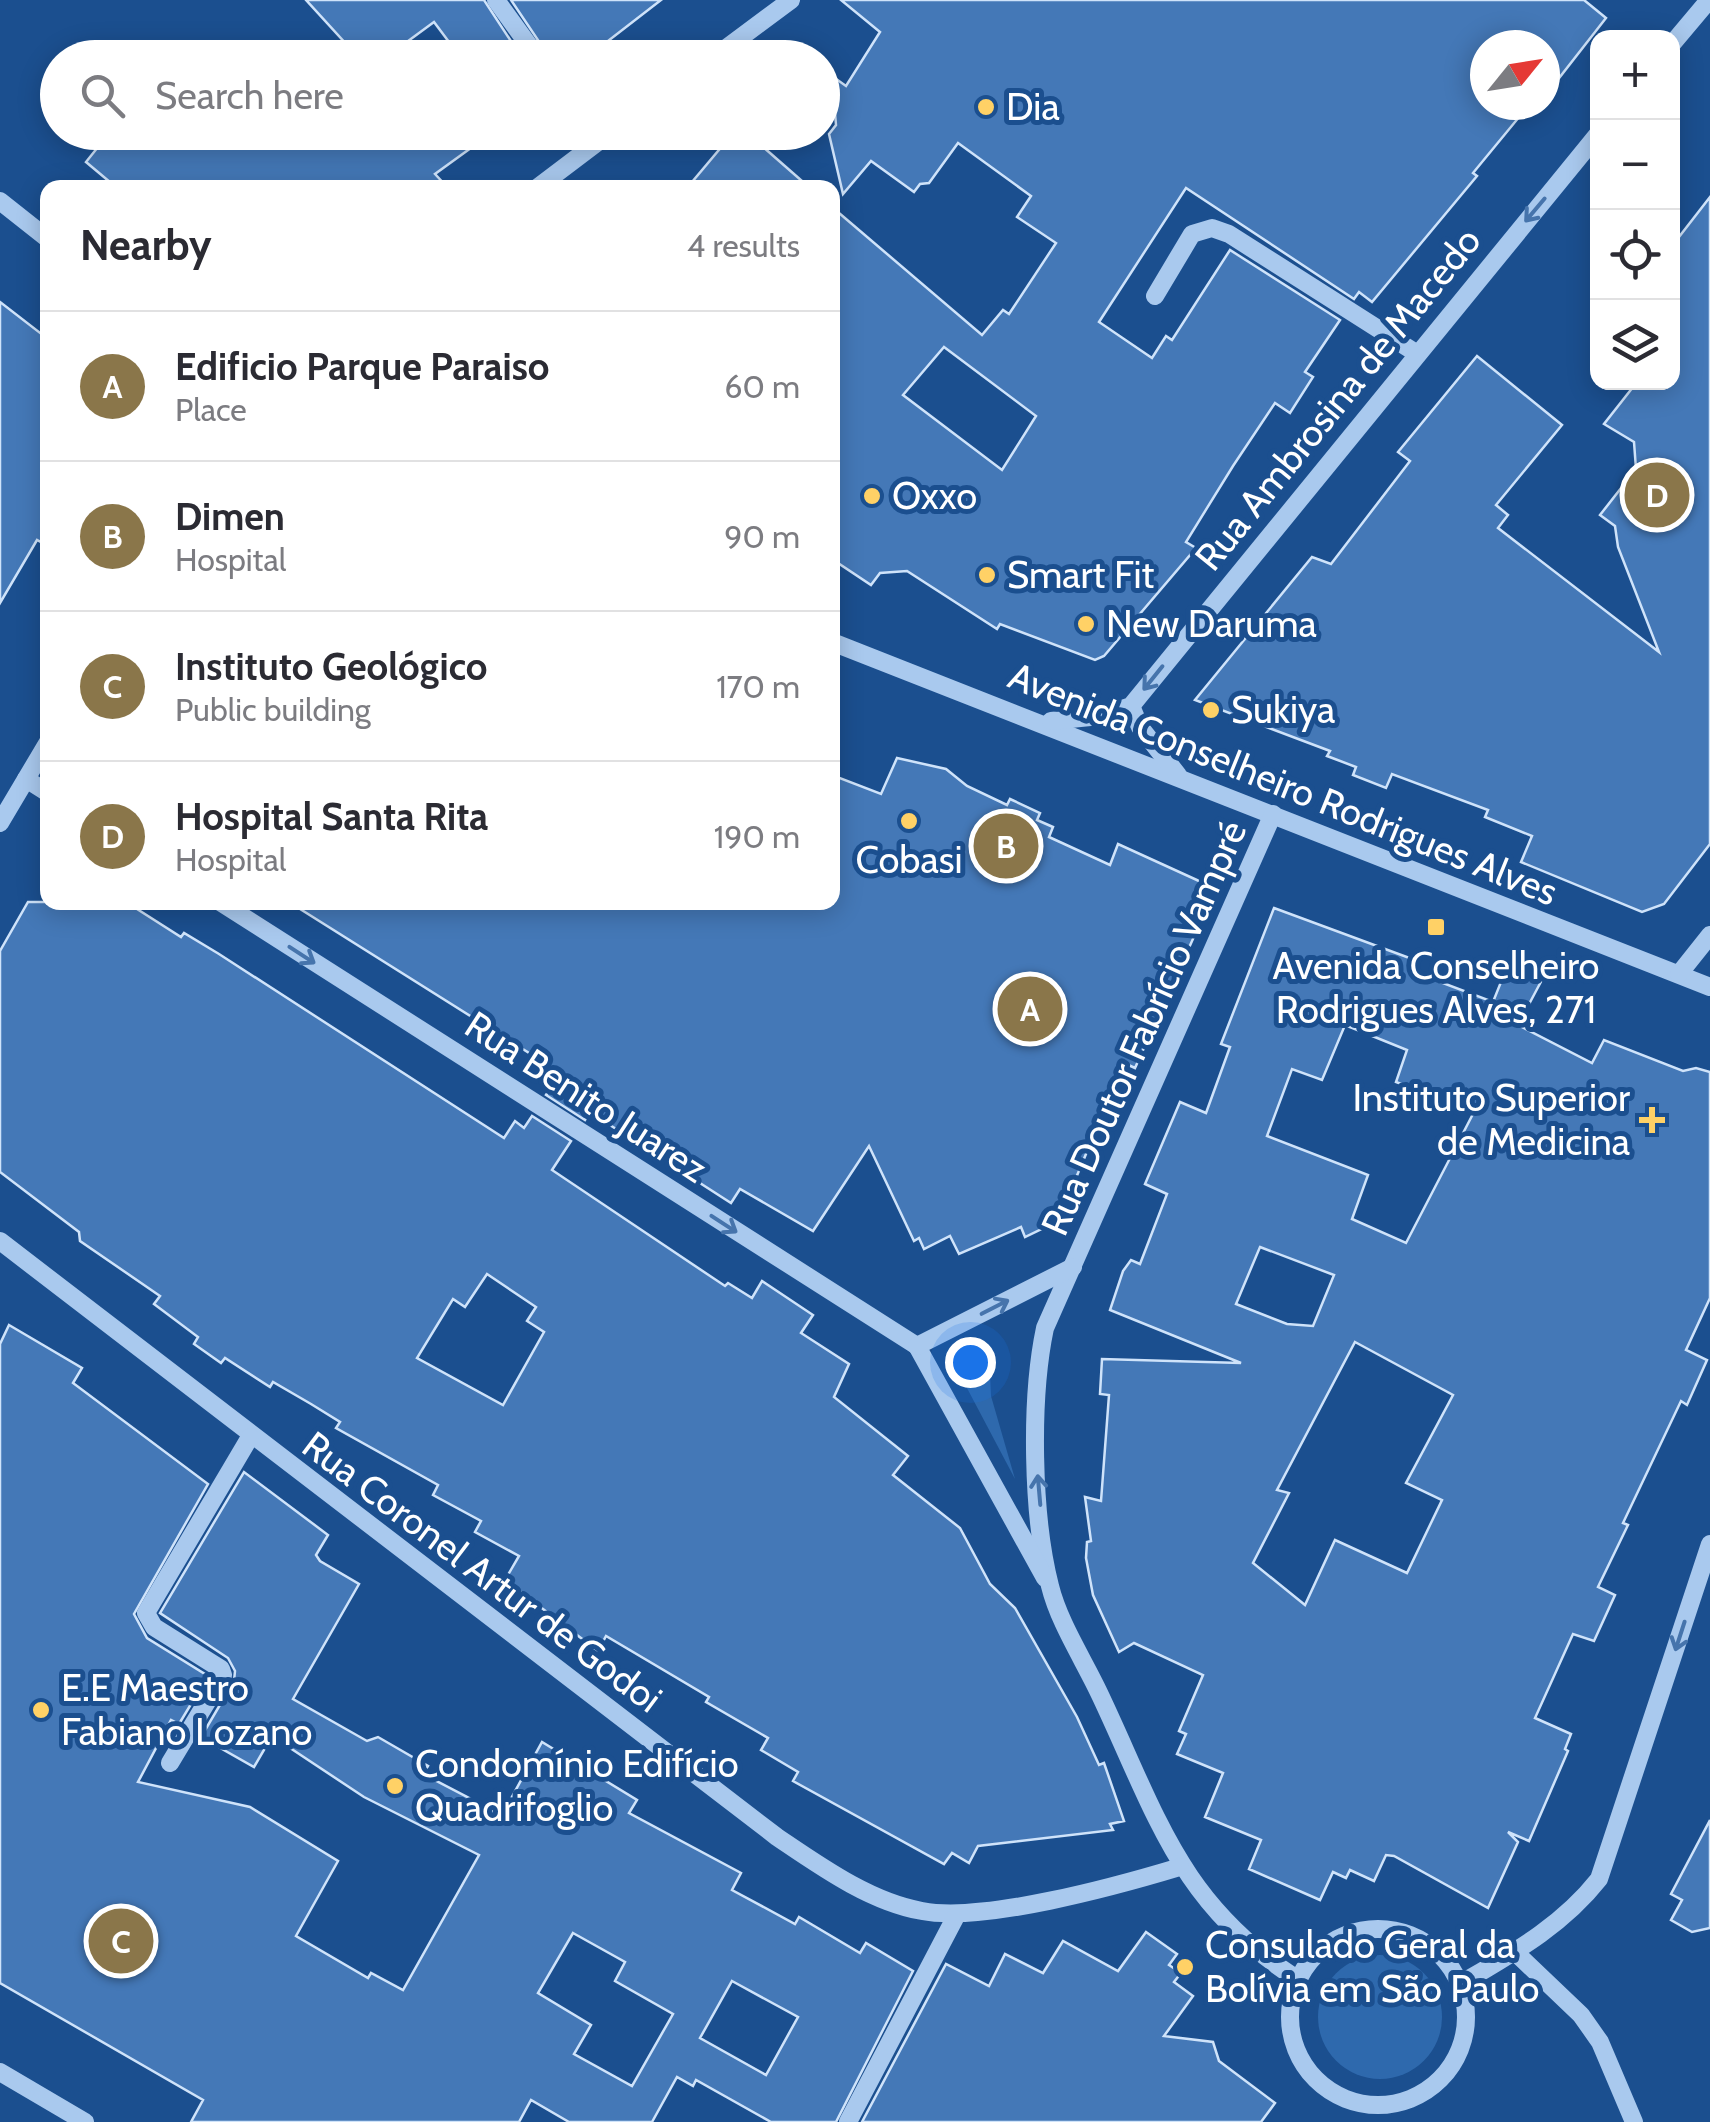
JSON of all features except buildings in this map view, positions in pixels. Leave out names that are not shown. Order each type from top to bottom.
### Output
[{"type":"street","points":[[496,0],[525,40]]},
{"type":"street","points":[[736,40],[790,0]]},
{"type":"street","points":[[1680,34],[1709,0]]},
{"type":"street","name":"Rua Ambrosina de Macedo","points":[[1131,706],[1590,144]]},
{"type":"street","points":[[547,180],[583,150]]},
{"type":"street","points":[[0,201],[40,233]]},
{"type":"street","points":[[1155,296],[1192,234],[1212,228],[1416,353]]},
{"type":"street","name":"Avenida Conselheiro Rodrigues Alves","points":[[840,645],[1710,987]]},
{"type":"street","points":[[1041,722],[1075,720],[1131,706],[1140,727],[1180,777]]},
{"type":"street","points":[[0,823],[40,755]]},
{"type":"street","points":[[26,779],[40,788]]},
{"type":"street","name":"Rua Doutor Fabrício Vampré","points":[[1273,814],[1044,1328],[1037,1370],[1038,1477],[1050,1587],[1180,1867],[1236,1936],[1297,1979]]},
{"type":"street","name":"Rua Benito Juarez","points":[[233,910],[917,1346]]},
{"type":"street","points":[[1679,974],[1710,935]]},
{"type":"street","name":"Rua Coronel Artur de Godoi","points":[[0,1241],[778,1837],[865,1890],[917,1910],[956,1916],[1180,1867]]},
{"type":"street","name":"Rua Doutor Fabrício Vampré","points":[[917,1346],[1074,1267]]},
{"type":"street","points":[[917,1346],[1050,1587]]},
{"type":"street","points":[[170,1763],[223,1674],[154,1626],[146,1613],[250,1436]]},
{"type":"street","points":[[1462,1984],[1515,1952],[1578,1906],[1600,1879],[1710,1544]]},
{"type":"street","points":[[848,2122],[956,1916]]},
{"type":"street","points":[[1372,1929],[1396,1930],[1419,1938],[1439,1953],[1462,1984],[1467,2021],[1450,2069],[1410,2100],[1386,2105],[1360,2103],[1337,2094],[1301,2059],[1291,2020],[1297,1979],[1326,1946],[1372,1929]]},
{"type":"street","points":[[1515,1952],[1581,2015],[1600,2042],[1634,2122]]},
{"type":"street","points":[[0,2072],[86,2122]]},
{"type":"shaded area","points":[[989,1350],[991,1396],[1015,1479],[958,1371],[960,1362]]},
{"type":"shaded area","points":[[1380,1955],[1404,1960],[1424,1973],[1437,1993],[1442,2017],[1437,2041],[1424,2061],[1404,2074],[1380,2079],[1356,2074],[1336,2061],[1323,2041],[1318,2017],[1323,1993],[1336,1973],[1356,1960]]},
{"type":"place","name":"Dia","points":[[986,107]]},
{"type":"place","name":"Hospital Santa Rita","points":[[1657,495]]},
{"type":"place","name":"Oxxo","points":[[872,496]]},
{"type":"place","name":"Smart Fit","points":[[987,575]]},
{"type":"place","name":"New Daruma","points":[[1086,624]]},
{"type":"place","name":"Sukiya","points":[[1211,710]]},
{"type":"place","name":"Cobasi","points":[[909,821]]},
{"type":"place","name":"Dimen","points":[[1006,846]]},
{"type":"place","name":"Avenida Conselheiro Rodrigues Alves, 271","points":[[1436,927]]},
{"type":"place","name":"Edificio Parque Paraiso","points":[[1030,1009]]},
{"type":"place","name":"Instituto Superior de Medicina","points":[[1652,1120]]},
{"type":"place","name":"E.E Maestro Fabiano Lozano","points":[[41,1710]]},
{"type":"place","name":"Condomínio Edifício Quadrifoglio","points":[[395,1786]]},
{"type":"place","name":"Instituto Geológico","points":[[121,1941]]},
{"type":"place","name":"Consulado Geral da Bolívia em São Paulo","points":[[1185,1967]]}]
